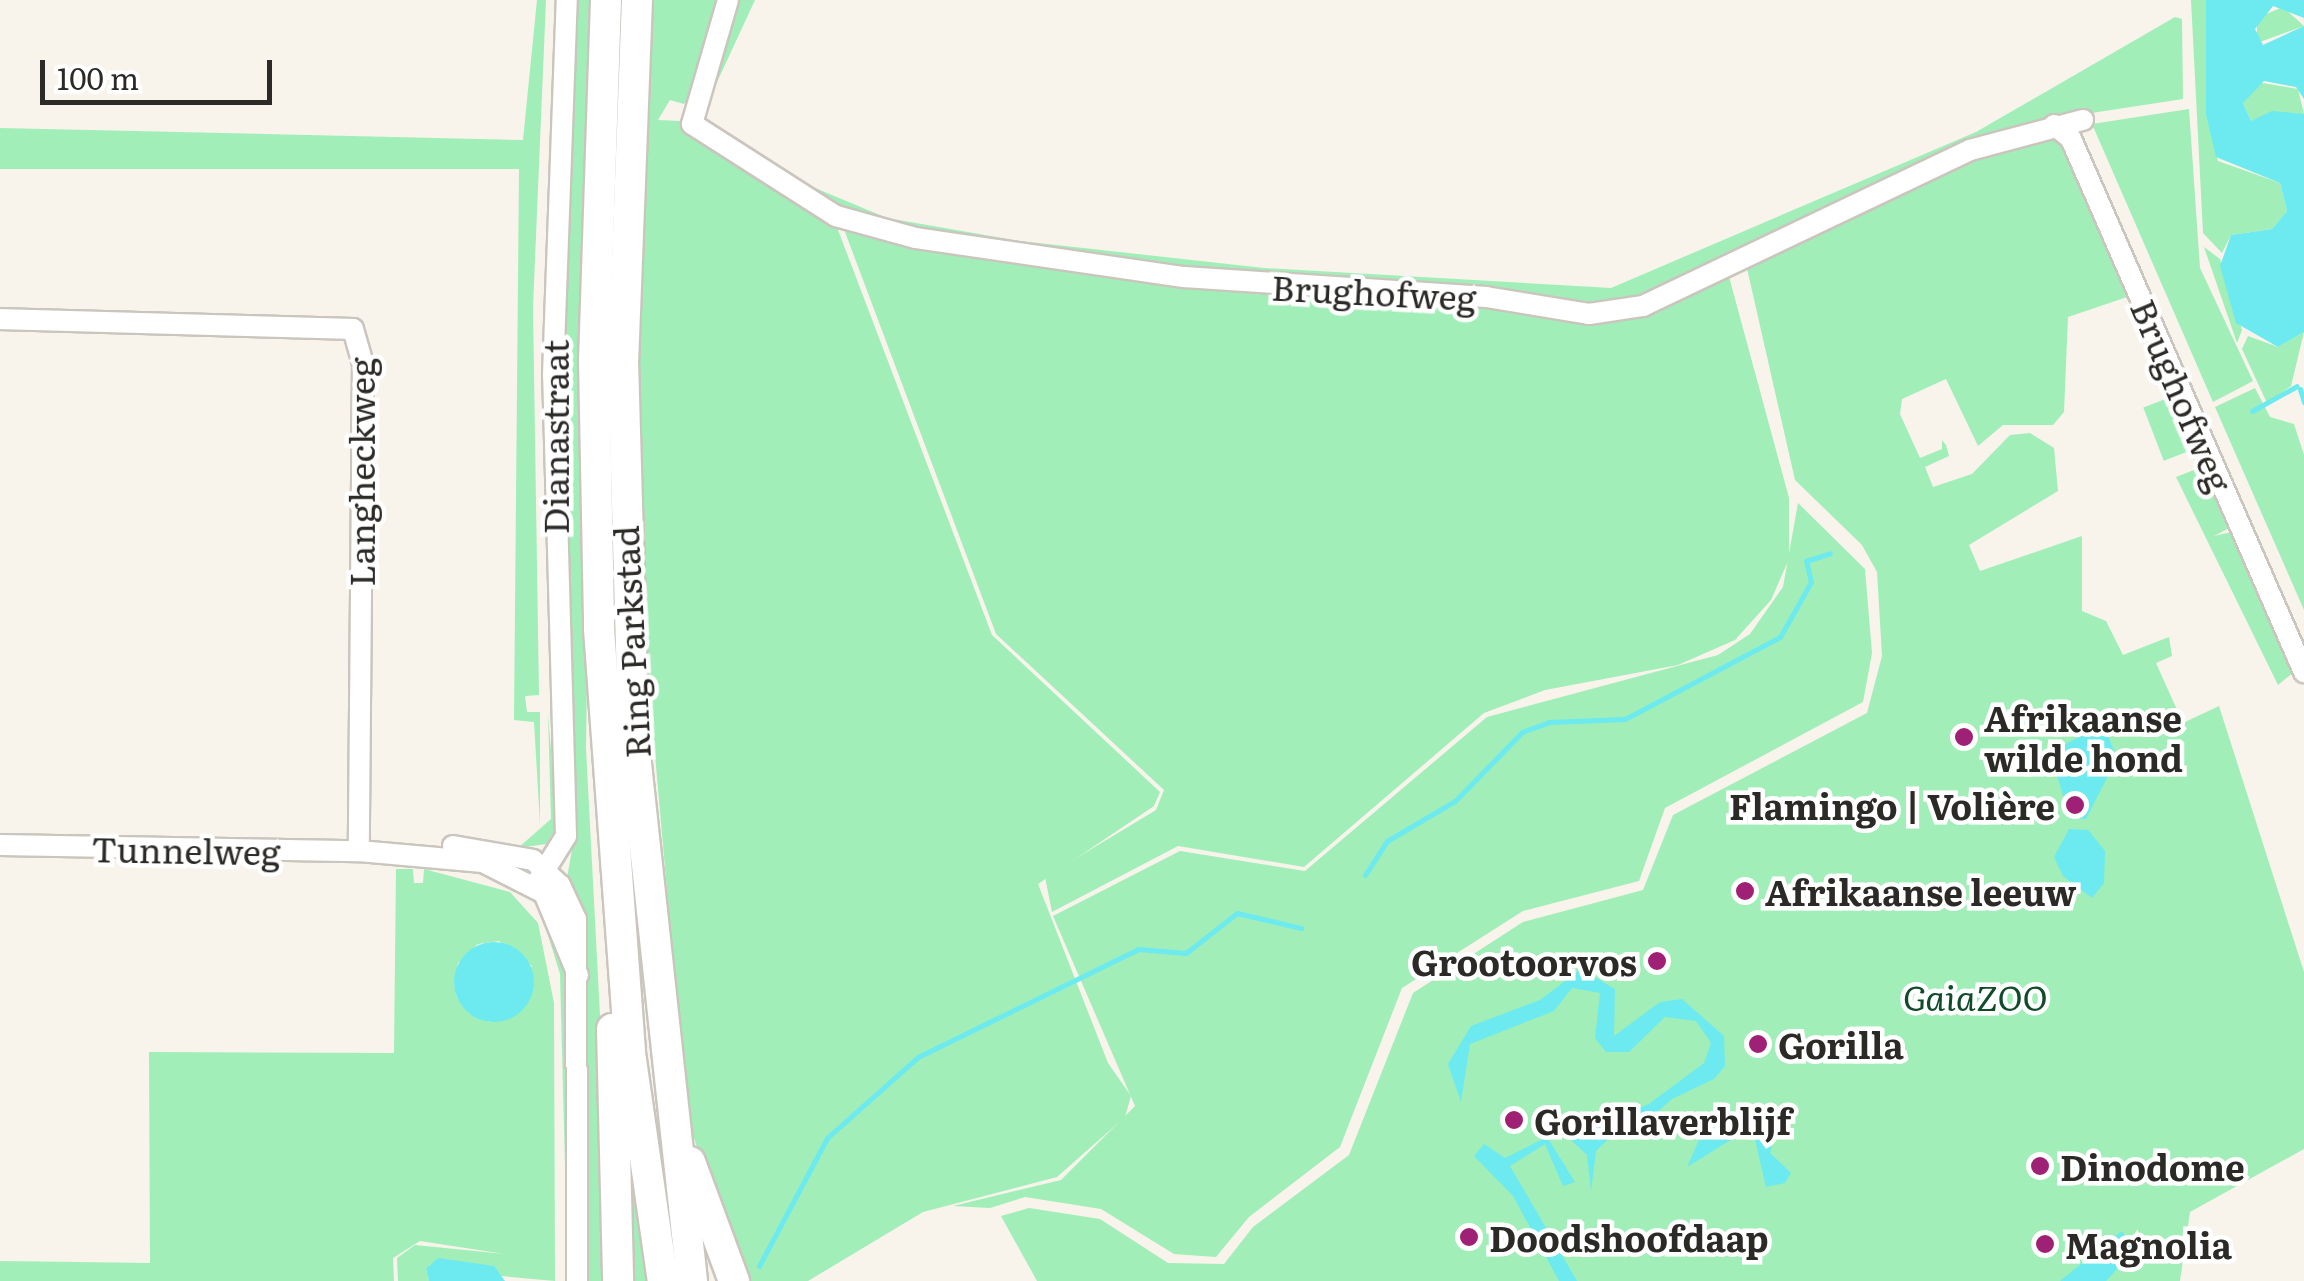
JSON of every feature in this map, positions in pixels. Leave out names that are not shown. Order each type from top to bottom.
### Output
[{"type":"highway","name":"Ring Parkstad","points":[[606,0],[595,493],[620,933],[663,1281]]},
{"type":"highway","name":"Ring Parkstad","points":[[636,0],[623,480],[634,744],[664,1074],[692,1281]]},
{"type":"highway","points":[[618,1281],[611,1047],[620,933]]},
{"type":"highway","points":[[664,1074],[734,1281]]},
{"type":"street","name":"Dianastraat","points":[[541,876],[566,836],[553,357],[567,0]]},
{"type":"street","name":"Brughofweg","points":[[728,0],[690,118],[796,196],[898,234],[1199,278],[1598,314],[1643,306],[1970,150],[2084,120]]},
{"type":"street","name":"Brughofweg","points":[[2054,125],[2070,139],[2304,672]]},
{"type":"street","name":"Langheckweg","points":[[0,318],[353,329],[363,363],[366,851]]},
{"type":"street","name":"Tunnelweg","points":[[0,845],[366,851],[479,848],[541,876]]},
{"type":"street","points":[[541,876],[576,919],[577,1281]]},
{"type":"green space","points":[[537,0],[546,0],[533,307],[539,695],[525,696],[527,712],[540,712],[540,824],[534,722],[514,720],[519,169],[0,169],[0,128],[523,140]]},
{"type":"green space","points":[[575,0],[596,0],[586,749],[614,1281],[587,1281],[588,949],[567,878],[574,838],[562,250]]},
{"type":"green space","points":[[648,0],[722,0],[698,87],[684,104],[670,100],[658,120],[680,121],[835,222],[992,635],[1160,792],[1154,806],[1038,884],[1108,1063],[1131,1096],[1125,1117],[1057,1177],[923,1212],[808,1281],[741,1281],[687,1117],[634,517]]},
{"type":"green space","points":[[732,0],[755,0],[699,121]]},
{"type":"green space","points":[[2191,0],[2206,0],[2206,115],[2218,161],[2280,183],[2287,211],[2272,229],[2231,235],[2222,253],[2203,233]]},
{"type":"green space","points":[[2283,7],[2304,26],[2257,43],[2257,18]]},
{"type":"green space","points":[[2175,17],[2182,19],[2183,99],[2059,118],[1620,307],[1274,280],[938,235],[843,213],[796,180],[887,218],[1020,241],[1264,268],[1611,288],[1976,132]]},
{"type":"green space","points":[[2256,82],[2298,89],[2304,114],[2251,121],[2243,103]]},
{"type":"green space","points":[[2189,109],[2200,268],[2253,381],[2213,402],[2092,124]]},
{"type":"green space","name":"GaiaZOO","points":[[2061,134],[2133,295],[2068,317],[2064,412],[2053,425],[2003,425],[1978,446],[1946,379],[1902,399],[1900,414],[1920,458],[1942,449],[1942,440],[1946,445],[1949,456],[1925,467],[1933,487],[1972,474],[2010,435],[2030,433],[2054,448],[2058,491],[1969,545],[1980,571],[2082,536],[2082,611],[2106,621],[2123,655],[2169,637],[2172,656],[2156,663],[2183,723],[2219,706],[2304,972],[2304,1149],[2190,1212],[2180,1281],[1037,1281],[1001,1216],[1029,1208],[1100,1219],[1168,1263],[1224,1264],[1253,1227],[1349,1155],[1413,993],[1523,922],[1643,890],[1673,815],[1867,713],[1882,656],[1877,572],[1862,545],[1795,480],[1746,264],[1946,165]]},
{"type":"green space","points":[[842,224],[1579,318],[1728,273],[1789,498],[1789,559],[1771,600],[1735,640],[1678,665],[1545,690],[1484,713],[1304,867],[1178,846],[1052,912],[1045,877],[1156,810],[1164,790],[996,634]]},
{"type":"green space","points":[[2204,247],[2220,259],[2242,330],[2237,343]]},
{"type":"green space","points":[[2304,332],[2291,386],[2267,403],[2242,349],[2248,336],[2278,347]]},
{"type":"green space","points":[[2255,388],[2270,417],[2294,424],[2304,455],[2304,610],[2215,407]]},
{"type":"green space","points":[[2176,395],[2196,448],[2164,461],[2143,408]]},
{"type":"green space","points":[[2207,465],[2233,526],[2214,536],[2236,531],[2295,671],[2278,685],[2176,477]]},
{"type":"green space","points":[[1798,503],[1865,569],[1872,653],[1863,702],[1665,808],[1639,881],[1523,911],[1402,988],[1340,1147],[1249,1217],[1216,1257],[1174,1254],[1101,1209],[1025,1197],[990,1208],[953,1206],[1061,1180],[1135,1106],[1053,916],[1180,851],[1305,871],[1487,717],[1718,655],[1750,634],[1783,587]]},
{"type":"green space","points":[[548,713],[557,826],[546,844],[518,848],[551,819]]},
{"type":"green space","points":[[396,869],[413,869],[414,883],[423,883],[424,869],[510,892],[538,923],[554,1003],[555,1281],[426,1269],[429,1281],[398,1281],[397,1258],[415,1245],[505,1254],[420,1241],[393,1258],[394,1281],[0,1281],[0,1261],[150,1263],[149,1052],[394,1053]],"holes":[[[499,941],[532,966],[490,1022],[457,998],[454,984],[458,963],[478,944]]]},
{"type":"green space","points":[[524,892],[538,897],[565,967],[568,991],[568,1281],[560,974],[540,909]]},
{"type":"green space","points":[[626,1131],[655,1281],[626,1281]]},
{"type":"water","points":[[2206,0],[2304,0],[2304,18],[2273,6],[2255,29],[2263,45],[2304,26],[2304,99],[2296,87],[2264,81],[2243,103],[2251,121],[2272,111],[2304,114],[2304,332],[2278,347],[2236,323],[2220,266],[2231,235],[2272,229],[2287,211],[2280,183],[2216,157],[2206,115]]},
{"type":"water","points":[[2091,731],[2108,736],[2117,758],[2086,819],[2070,819],[2054,765],[2058,748]]},
{"type":"water","points":[[2069,829],[2088,830],[2105,851],[2104,883],[2092,898],[2063,876],[2054,857]]},
{"type":"water","points":[[486,942],[502,942],[523,953],[534,982],[523,1011],[502,1022],[486,1022],[472,1016],[460,1004],[454,990],[454,974],[460,960],[472,948]]},
{"type":"water","points":[[1581,969],[1615,989],[1614,1036],[1660,1002],[1682,999],[1724,1036],[1725,1066],[1714,1079],[1672,1099],[1654,1115],[1656,1125],[1649,1117],[1617,1131],[1596,1151],[1591,1191],[1587,1155],[1551,1121],[1552,1110],[1580,1133],[1649,1104],[1704,1063],[1711,1043],[1696,1021],[1665,1017],[1629,1052],[1606,1052],[1595,1038],[1600,993],[1572,988],[1554,1011],[1470,1044],[1461,1102],[1448,1064],[1471,1026],[1540,1000]]},
{"type":"water","points":[[1748,1108],[1776,1129],[1770,1153],[1791,1173],[1785,1183],[1766,1187],[1752,1127],[1687,1167],[1699,1140]]},
{"type":"water","points":[[1547,1137],[1575,1182],[1563,1186],[1545,1144],[1510,1166],[1577,1281],[1559,1281],[1513,1196],[1474,1156],[1484,1144],[1505,1158]]},
{"type":"water","points":[[2122,1231],[2134,1251],[2106,1281],[2060,1281]]},
{"type":"water","points":[[438,1258],[494,1266],[505,1281],[429,1281],[426,1269]]},
{"type":"waterway","points":[[2252,411],[2297,386]]},
{"type":"waterway","points":[[2300,389],[2304,402]]},
{"type":"waterway","points":[[1365,875],[1387,841],[1455,801],[1522,732],[1549,722],[1625,719],[1780,637],[1811,582],[1806,561],[1830,553]]},
{"type":"waterway","points":[[759,1266],[827,1138],[918,1057],[1138,949],[1186,953],[1237,913],[1301,928]]},
{"type":"place","name":"Afrikaanse wilde hond","points":[[1964,737]]},
{"type":"place","name":"Flamingo | Volière","points":[[2075,805]]},
{"type":"place","name":"Afrikaanse leeuw","points":[[1745,891]]},
{"type":"place","name":"Grootoorvos","points":[[1657,961]]},
{"type":"place","name":"Gorilla","points":[[1758,1044]]},
{"type":"place","name":"Gorillaverblijf","points":[[1514,1120]]},
{"type":"place","name":"Dinodome","points":[[2040,1166]]},
{"type":"place","name":"Doodshoofdaap","points":[[1469,1237]]},
{"type":"place","name":"Magnolia","points":[[2045,1244]]}]
